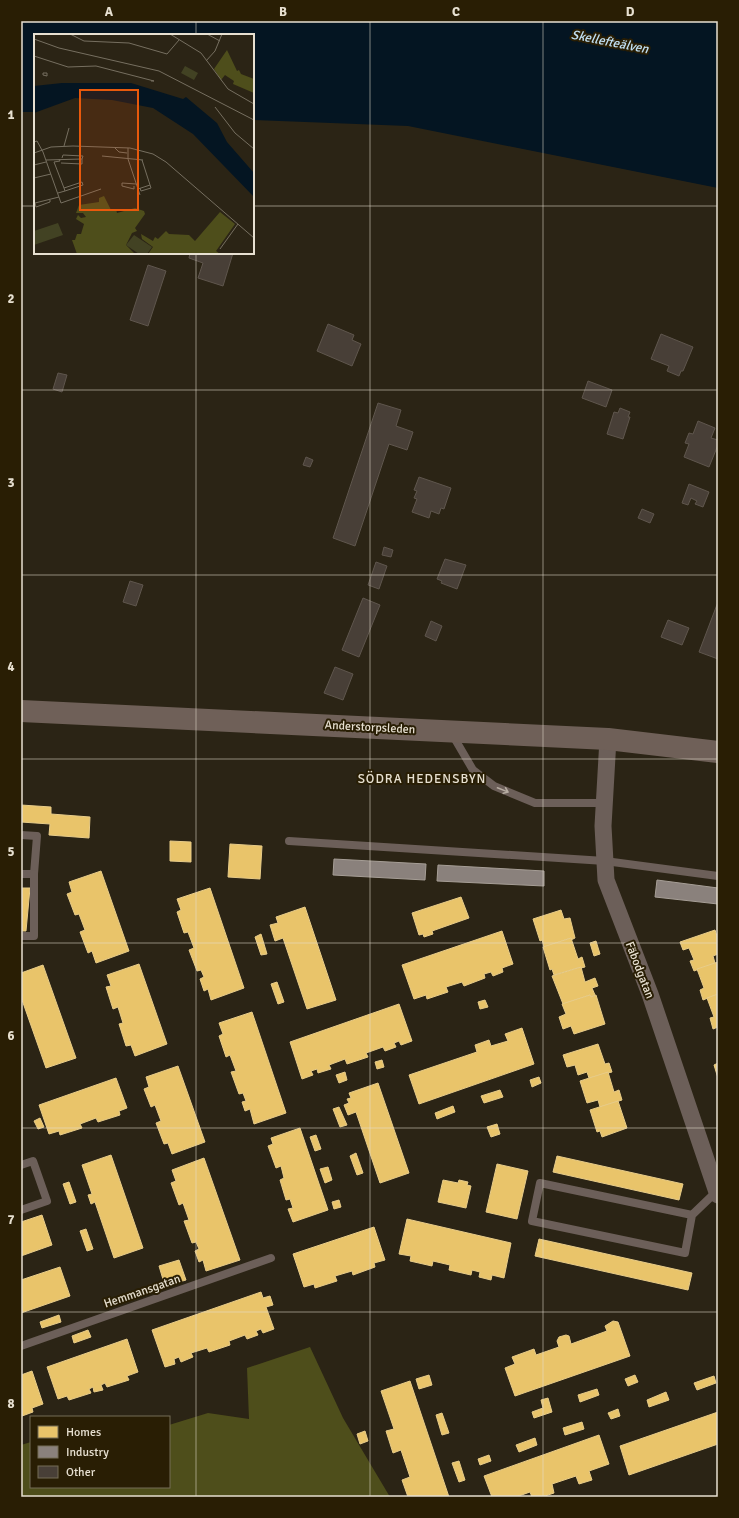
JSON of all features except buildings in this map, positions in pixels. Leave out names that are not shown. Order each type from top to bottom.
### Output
[{"type":"main road","name":"Anderstorpsleden","points":[[21,711],[608,739],[718,752]]},
{"type":"street","name":"Fäbodgatan","points":[[608,739],[603,826],[606,880],[650,994],[717,1193]]},
{"type":"lane","points":[[450,731],[473,770],[494,786],[535,803],[604,803]]},
{"type":"lane","points":[[21,835],[37,836],[34,874],[34,936],[21,936]]},
{"type":"lane","points":[[289,841],[605,861],[718,876]]},
{"type":"lane","points":[[21,874],[34,874]]},
{"type":"lane","points":[[21,1165],[33,1161],[46,1201],[21,1210]]},
{"type":"lane","points":[[692,1215],[540,1183],[532,1221],[685,1253],[692,1215],[717,1193]]},
{"type":"lane","name":"Hemmansgatan","points":[[21,1346],[271,1258]]},
{"type":"shaded area","points":[[310,1347],[343,1418],[390,1497],[21,1497],[21,1445],[30,1442],[30,1488],[170,1488],[170,1425],[208,1413],[249,1419],[247,1368]]},
{"type":"water","name":"Skellefteälven","points":[[21,21],[718,21],[718,188],[408,126],[254,120],[254,34],[34,34],[34,112],[21,112]]},
{"type":"district","name":"SÖDRA HEDENSBYN","points":[[422,778]]}]
